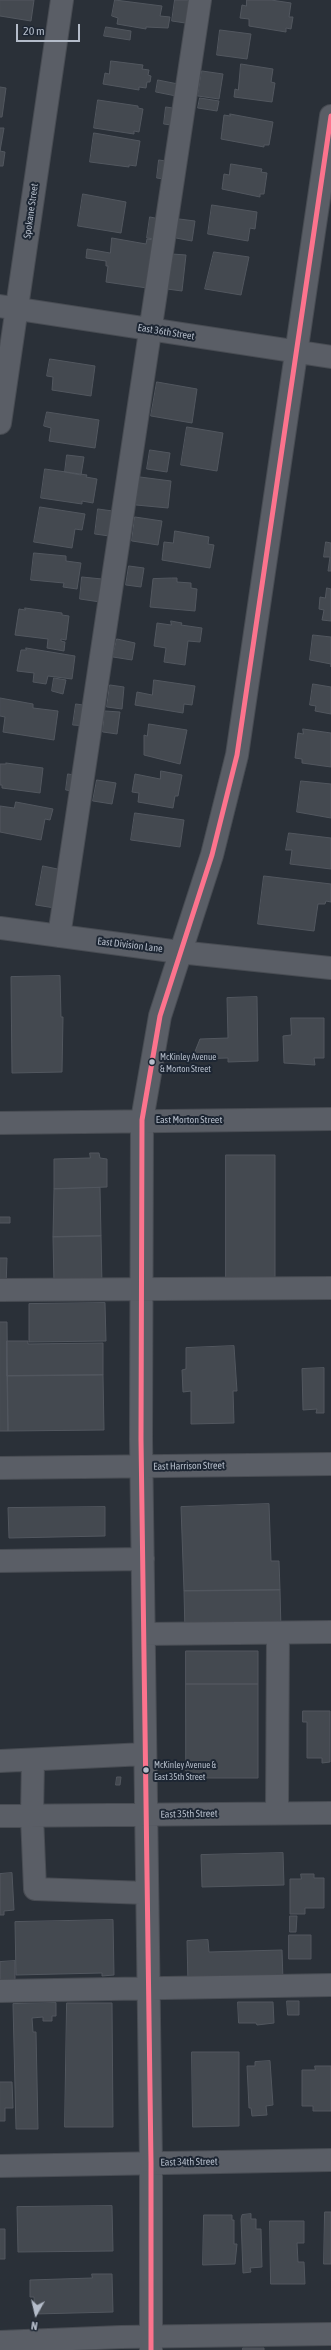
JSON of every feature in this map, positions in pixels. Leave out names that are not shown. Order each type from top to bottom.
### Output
[{"type":"street","name":"Spokane Street","points":[[0,423],[8,307],[62,0]]},
{"type":"street","points":[[59,936],[152,329],[200,0]]},
{"type":"street","points":[[151,2343],[151,2162],[140,1288],[142,1120],[160,1016],[179,952],[218,833],[237,755],[331,116]]},
{"type":"street","name":"East 36th Street","points":[[8,307],[331,358]]},
{"type":"street","name":"East Division Lane","points":[[0,928],[179,952],[331,968]]},
{"type":"street","name":"East Morton Street","points":[[0,1123],[142,1120],[331,1119]]},
{"type":"street","points":[[0,1290],[331,1288]]},
{"type":"street","name":"East Harrison Street","points":[[0,1468],[331,1464]]},
{"type":"street","points":[[0,1561],[143,1559]]},
{"type":"street","points":[[144,1634],[331,1632]]},
{"type":"street","points":[[277,1813],[278,1633]]},
{"type":"street","points":[[0,1761],[33,1761],[145,1754]]},
{"type":"street","points":[[33,1761],[32,1816],[35,1889],[147,1893]]},
{"type":"street","name":"East 35th Street","points":[[0,1816],[331,1813]]},
{"type":"street","points":[[0,1991],[149,1987],[331,1985]]},
{"type":"street","name":"East 34th Street","points":[[0,2166],[151,2162],[331,2160]]},
{"type":"street","points":[[0,2342],[151,2343],[331,2334]]},
{"type":"building","points":[[0,0],[34,0],[31,21],[0,16]]},
{"type":"building","points":[[115,0],[162,6],[160,16],[170,17],[168,28],[146,27],[146,29],[117,24],[118,18],[112,16]]},
{"type":"building","points":[[175,0],[189,0],[192,24],[172,21]]},
{"type":"building","points":[[247,0],[271,0],[291,3],[289,17],[293,17],[291,29],[286,28],[286,32],[249,26],[249,19],[240,18],[242,5],[246,6]]},
{"type":"building","points":[[106,27],[131,31],[130,40],[104,36]]},
{"type":"building","points":[[220,30],[251,34],[247,59],[217,55]]},
{"type":"building","points":[[111,61],[143,65],[142,69],[149,70],[148,75],[151,76],[150,82],[147,82],[146,88],[139,87],[139,90],[103,84],[105,73],[109,74]]},
{"type":"building","points":[[241,64],[273,69],[271,82],[275,83],[272,102],[234,97],[235,89],[238,90]]},
{"type":"building","points":[[202,71],[223,74],[219,99],[198,96]]},
{"type":"building","points":[[158,80],[178,84],[176,96],[156,92]]},
{"type":"building","points":[[0,87],[6,88],[2,117],[0,117]]},
{"type":"building","points":[[200,98],[219,101],[217,111],[198,108]]},
{"type":"building","points":[[98,100],[138,106],[138,108],[143,109],[139,132],[134,131],[134,134],[94,128]]},
{"type":"building","points":[[166,107],[179,109],[177,126],[164,124]]},
{"type":"building","points":[[230,114],[273,122],[269,145],[264,145],[264,147],[221,139],[224,115],[230,116]]},
{"type":"building","points":[[0,128],[4,128],[0,151]]},
{"type":"building","points":[[94,133],[140,141],[136,166],[129,165],[129,167],[90,162]]},
{"type":"building","points":[[0,151],[5,152],[3,166],[0,166]]},
{"type":"building","points":[[159,160],[172,162],[170,180],[157,178]]},
{"type":"building","points":[[231,164],[262,169],[261,172],[267,173],[264,194],[260,194],[260,197],[222,189],[224,174],[229,175]]},
{"type":"building","points":[[83,194],[126,202],[121,233],[78,226]]},
{"type":"building","points":[[212,205],[257,212],[255,229],[250,228],[248,241],[208,234]]},
{"type":"building","points":[[150,217],[165,220],[161,240],[147,238]]},
{"type":"building","points":[[179,219],[195,221],[192,241],[176,238]]},
{"type":"building","points":[[112,238],[146,244],[147,239],[161,241],[147,288],[106,282],[108,266],[106,266],[106,261],[86,258],[87,249],[110,253]]},
{"type":"building","points":[[214,252],[249,257],[241,295],[205,289]]},
{"type":"building","points":[[172,254],[186,255],[182,291],[167,289]]},
{"type":"building","points":[[50,359],[95,366],[91,396],[52,390],[53,377],[47,376]]},
{"type":"building","points":[[157,382],[197,389],[192,423],[151,416]]},
{"type":"building","points":[[47,412],[99,420],[95,448],[49,441],[51,428],[44,426]]},
{"type":"building","points":[[187,427],[223,433],[217,471],[181,465]]},
{"type":"building","points":[[150,450],[170,453],[167,472],[147,469]]},
{"type":"building","points":[[67,455],[84,457],[81,475],[65,472]]},
{"type":"building","points":[[45,469],[87,475],[86,477],[97,479],[93,503],[82,501],[82,504],[41,498]]},
{"type":"building","points":[[140,477],[171,481],[168,508],[136,505]]},
{"type":"building","points":[[40,507],[85,514],[82,530],[75,529],[72,548],[34,542]]},
{"type":"building","points":[[98,509],[120,512],[116,537],[95,534]]},
{"type":"building","points":[[135,517],[162,521],[158,545],[132,541]]},
{"type":"building","points":[[175,531],[209,537],[208,544],[214,545],[210,568],[162,560],[164,542],[173,543]]},
{"type":"building","points":[[326,542],[331,543],[331,571],[328,571],[330,557],[324,557]]},
{"type":"building","points":[[34,553],[66,556],[66,561],[81,563],[77,589],[63,587],[64,583],[31,580]]},
{"type":"building","points":[[129,566],[144,568],[141,587],[126,585]]},
{"type":"building","points":[[82,577],[102,579],[100,602],[80,599]]},
{"type":"building","points":[[177,578],[177,582],[191,583],[191,588],[197,589],[195,611],[150,607],[153,579]]},
{"type":"building","points":[[327,588],[331,589],[331,621],[322,620],[324,610],[319,609],[320,597],[325,598]]},
{"type":"building","points":[[25,608],[62,613],[62,615],[69,616],[66,640],[61,639],[61,641],[65,642],[64,651],[47,648],[48,639],[15,635],[19,609],[25,610]]},
{"type":"building","points":[[171,621],[182,623],[181,625],[202,628],[200,642],[188,641],[185,665],[164,662],[166,648],[154,646],[157,623],[171,625]]},
{"type":"building","points":[[313,635],[331,637],[331,664],[310,660]]},
{"type":"building","points":[[117,639],[135,643],[132,660],[113,657]]},
{"type":"building","points":[[26,648],[75,656],[72,679],[48,676],[46,684],[33,682],[34,673],[17,671],[21,650],[26,650]]},
{"type":"building","points":[[54,678],[66,680],[63,694],[52,691]]},
{"type":"building","points":[[154,680],[195,686],[192,705],[184,704],[183,713],[135,705],[137,692],[152,695]]},
{"type":"building","points":[[313,684],[331,687],[331,714],[315,711],[316,706],[310,705]]},
{"type":"building","points":[[110,685],[124,687],[122,709],[107,707]]},
{"type":"building","points":[[0,698],[33,704],[33,708],[58,711],[54,740],[3,732],[5,717],[0,716]]},
{"type":"building","points":[[76,704],[90,706],[86,726],[73,725]]},
{"type":"building","points":[[105,711],[120,712],[117,734],[103,732]]},
{"type":"building","points":[[149,724],[187,730],[180,764],[144,755],[144,735],[147,736]]},
{"type":"building","points":[[303,729],[331,733],[331,767],[302,763],[302,759],[295,758],[298,733],[303,734]]},
{"type":"building","points":[[6,763],[43,768],[40,793],[2,788],[2,785],[0,785],[0,764]]},
{"type":"building","points":[[161,771],[182,775],[178,796],[175,796],[173,808],[138,802],[139,793],[132,792],[135,774],[160,779]]},
{"type":"building","points":[[68,774],[80,776],[78,792],[66,790]]},
{"type":"building","points":[[97,780],[116,783],[112,804],[93,801]]},
{"type":"building","points":[[301,781],[331,784],[331,818],[297,812]]},
{"type":"building","points":[[16,802],[53,809],[50,820],[45,819],[41,840],[0,832],[0,806],[14,808]]},
{"type":"building","points":[[135,813],[184,820],[180,847],[131,840]]},
{"type":"building","points":[[289,833],[331,838],[331,869],[290,864],[292,850],[286,850]]},
{"type":"building","points":[[43,866],[67,871],[61,909],[36,905]]},
{"type":"building","points":[[264,876],[331,884],[331,902],[326,901],[325,904],[318,904],[314,931],[258,924]]},
{"type":"building","points":[[60,976],[61,1017],[63,1017],[62,1072],[12,1073],[11,977]]},
{"type":"building","points":[[257,997],[258,1061],[228,1062],[228,1058],[192,1059],[200,1039],[228,1038],[227,998]]},
{"type":"building","points":[[291,1018],[324,1018],[324,1058],[314,1058],[315,1065],[284,1063],[283,1036],[291,1035]]},
{"type":"building","points":[[90,1153],[99,1153],[100,1158],[107,1159],[107,1187],[54,1189],[54,1159],[90,1158]]},
{"type":"building","points":[[226,1155],[275,1155],[275,1281],[226,1281]]},
{"type":"building","points":[[100,1188],[101,1236],[53,1237],[54,1189]]},
{"type":"building","points":[[0,1217],[10,1217],[10,1223],[0,1223]]},
{"type":"building","points":[[101,1236],[102,1285],[54,1285],[53,1237]]},
{"type":"building","points":[[0,1258],[7,1258],[6,1287],[0,1286]]},
{"type":"building","points":[[105,1303],[106,1341],[29,1342],[29,1304]]},
{"type":"building","points":[[0,1322],[7,1322],[8,1431],[0,1431]]},
{"type":"building","points":[[7,1341],[28,1341],[28,1344],[103,1343],[103,1375],[7,1376]]},
{"type":"building","points":[[234,1346],[237,1391],[233,1391],[234,1423],[191,1424],[191,1391],[183,1392],[182,1370],[186,1369],[186,1348]]},
{"type":"building","points":[[324,1368],[324,1413],[316,1413],[317,1409],[303,1410],[302,1369]]},
{"type":"building","points":[[103,1375],[104,1430],[8,1431],[7,1376]]},
{"type":"building","points":[[269,1504],[271,1561],[279,1561],[280,1590],[184,1591],[181,1507]]},
{"type":"building","points":[[105,1507],[105,1536],[9,1538],[8,1508]]},
{"type":"building","points":[[280,1590],[281,1630],[185,1633],[184,1591]]},
{"type":"building","points":[[186,1651],[258,1651],[258,1684],[186,1684]]},
{"type":"building","points":[[186,1684],[258,1684],[258,1778],[193,1778],[186,1771]]},
{"type":"building","points":[[303,1711],[330,1711],[330,1762],[322,1763],[322,1758],[307,1758],[307,1722],[303,1722]]},
{"type":"building","points":[[117,1777],[121,1777],[120,1785],[116,1785]]},
{"type":"building","points":[[283,1853],[284,1885],[202,1887],[201,1855]]},
{"type":"building","points":[[12,1873],[14,1910],[4,1911],[4,1915],[0,1915],[0,1874]]},
{"type":"building","points":[[301,1874],[314,1874],[314,1878],[324,1878],[324,1908],[305,1908],[305,1914],[290,1914],[290,1879],[301,1879]]},
{"type":"building","points":[[290,1916],[297,1916],[296,1932],[290,1932]]},
{"type":"building","points":[[113,1920],[114,1975],[102,1976],[102,1973],[16,1975],[15,1922]]},
{"type":"building","points":[[289,1935],[311,1935],[311,1959],[289,1959]]},
{"type":"building","points":[[208,1940],[209,1952],[282,1950],[283,1981],[188,1984],[187,1941]]},
{"type":"building","points":[[15,1961],[15,1983],[0,1983],[0,1962]]},
{"type":"building","points":[[287,2001],[299,2001],[299,2015],[288,2015]]},
{"type":"building","points":[[238,2002],[273,2002],[274,2023],[257,2025],[256,2023],[239,2023]]},
{"type":"building","points":[[56,2003],[56,2016],[52,2016],[52,2021],[43,2021],[43,2017],[32,2018],[33,2032],[36,2032],[38,2129],[16,2129],[13,2004]]},
{"type":"building","points":[[67,2003],[112,2003],[113,2127],[65,2127]]},
{"type":"building","points":[[192,2052],[239,2052],[239,2126],[193,2127]]},
{"type":"building","points":[[270,2061],[273,2105],[266,2106],[267,2115],[252,2116],[251,2108],[249,2108],[247,2066],[255,2066],[255,2062]]},
{"type":"building","points":[[315,2066],[331,2066],[331,2111],[313,2111],[313,2106],[302,2106],[302,2070],[315,2070]]},
{"type":"building","points":[[0,2082],[12,2082],[13,2108],[5,2108],[5,2121],[0,2121]]},
{"type":"building","points":[[112,2206],[113,2251],[18,2252],[17,2207]]},
{"type":"building","points":[[325,2212],[331,2212],[331,2264],[324,2264]]},
{"type":"building","points":[[251,2214],[251,2219],[256,2219],[256,2229],[261,2229],[262,2267],[250,2268],[251,2272],[243,2273],[241,2219],[242,2215]]},
{"type":"building","points":[[204,2215],[232,2215],[232,2220],[234,2220],[234,2244],[237,2244],[235,2264],[203,2265]]},
{"type":"building","points":[[270,2221],[304,2221],[304,2243],[297,2243],[298,2262],[304,2262],[305,2284],[271,2284]]},
{"type":"building","points":[[0,2229],[5,2229],[5,2259],[0,2259]]},
{"type":"building","points":[[92,2274],[112,2274],[113,2312],[35,2314],[34,2297],[30,2297],[30,2280],[92,2278]]},
{"type":"building","points":[[243,2348],[264,2348],[264,2350],[243,2350]]},
{"type":"transit line","points":[[151,2350],[151,2163],[141,1439],[142,1120],[160,1016],[212,855],[237,755],[331,116]]},
{"type":"place","name":"McKinley Avenue & Morton Street","points":[[152,1062]]},
{"type":"place","name":"McKinley Avenue & East 35th Street","points":[[146,1770]]}]
